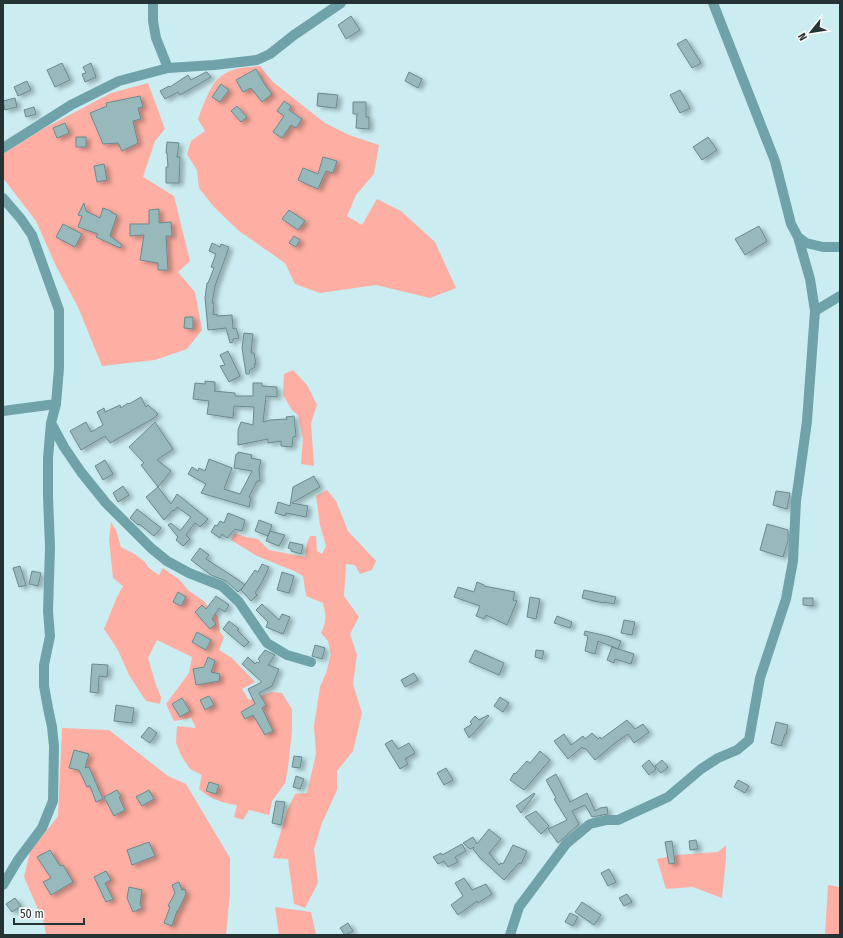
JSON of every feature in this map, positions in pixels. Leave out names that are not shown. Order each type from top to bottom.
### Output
[{"type":"street","points":[[153,3],[153,21],[156,38],[168,68]]},
{"type":"street","points":[[3,148],[71,106],[119,81],[168,68],[258,60],[270,54],[294,35],[341,3]]},
{"type":"street","points":[[510,935],[519,907],[566,844],[590,824],[607,820],[618,820],[668,797],[700,769],[718,758],[737,750],[749,740],[760,678],[786,599],[793,561],[796,501],[807,421],[815,311],[810,280],[798,237],[791,224],[775,161],[713,3]]},
{"type":"street","points":[[3,198],[21,219],[32,235],[59,310],[59,368],[56,404],[48,458],[50,547],[48,611],[50,636],[44,665],[44,686],[54,746],[53,801],[42,828],[18,860],[3,885]]},
{"type":"street","points":[[798,237],[806,243],[823,247],[840,247]]},
{"type":"street","points":[[815,311],[840,296]]},
{"type":"street","points":[[3,411],[56,404]]},
{"type":"street","points":[[52,423],[64,447],[81,472],[106,503],[151,548],[167,561],[189,573],[222,586],[239,602],[267,644],[287,655],[311,662]]},
{"type":"shaded area","points":[[260,66],[273,82],[325,123],[349,135],[379,145],[374,174],[356,195],[347,216],[362,225],[377,199],[401,211],[435,242],[456,288],[430,298],[376,285],[320,293],[295,284],[285,263],[239,231],[214,207],[199,188],[197,170],[187,154],[191,141],[205,131],[198,119],[213,85],[223,74],[245,67]]},
{"type":"shaded area","points":[[148,83],[165,129],[155,141],[143,177],[174,196],[190,261],[178,272],[195,292],[202,330],[187,349],[155,360],[102,366],[78,307],[56,266],[36,221],[3,178],[3,154],[43,129],[111,93]]},
{"type":"shaded area","points":[[293,370],[307,385],[317,405],[311,423],[314,466],[301,464],[303,439],[298,415],[292,410],[283,395],[284,374]]},
{"type":"shaded area","points":[[327,490],[336,501],[348,531],[376,561],[372,570],[360,574],[355,565],[346,564],[344,596],[359,617],[350,634],[357,655],[353,684],[362,713],[353,751],[337,771],[337,790],[322,823],[314,849],[318,883],[305,908],[294,904],[288,859],[273,858],[287,811],[295,794],[307,793],[316,754],[314,726],[320,687],[326,673],[331,654],[328,641],[321,633],[325,622],[323,603],[306,596],[303,576],[257,556],[231,540],[235,533],[258,539],[269,550],[305,557],[307,543],[310,536],[316,536],[317,551],[322,554],[326,546],[320,525],[316,496]]},
{"type":"shaded area","points":[[111,522],[116,530],[121,547],[136,555],[159,575],[163,568],[179,579],[188,590],[205,602],[208,608],[218,616],[220,632],[224,637],[219,650],[232,658],[255,682],[242,689],[249,700],[272,692],[282,693],[292,709],[292,731],[285,783],[272,801],[269,815],[249,810],[243,820],[234,817],[237,805],[217,800],[199,789],[202,775],[190,769],[182,757],[176,743],[177,726],[196,728],[191,718],[174,721],[166,704],[189,673],[192,657],[157,640],[148,658],[161,697],[160,704],[146,701],[129,675],[118,650],[104,629],[123,586],[113,578],[109,539]]},
{"type":"shaded area","points":[[62,728],[109,730],[168,776],[186,784],[230,858],[230,893],[226,935],[46,935],[44,923],[24,877],[30,852],[58,816]]},
{"type":"shaded area","points":[[726,845],[722,898],[693,887],[666,889],[657,859],[677,855],[718,852]]},
{"type":"shaded area","points":[[828,885],[840,887],[840,935],[825,935]]},
{"type":"shaded area","points":[[275,907],[311,912],[316,935],[279,935]]},
{"type":"building","points":[[351,16],[360,30],[346,39],[338,25]]},
{"type":"building","points":[[686,39],[701,63],[692,68],[677,44]]},
{"type":"building","points":[[62,63],[70,80],[55,87],[47,70]]},
{"type":"building","points":[[91,63],[96,77],[85,82],[82,74],[86,73],[83,67]]},
{"type":"building","points":[[256,69],[272,94],[262,102],[251,88],[243,92],[236,80]]},
{"type":"building","points":[[206,72],[211,77],[180,95],[178,92],[165,99],[160,91],[169,86],[170,87],[188,75],[191,80]]},
{"type":"building","points":[[409,72],[422,79],[418,88],[405,81]]},
{"type":"building","points":[[27,81],[31,90],[18,96],[14,87]]},
{"type":"building","points":[[221,84],[229,90],[220,102],[212,97]]},
{"type":"building","points":[[680,90],[690,108],[680,113],[670,95]]},
{"type":"building","points":[[318,93],[338,95],[336,108],[317,106]]},
{"type":"building","points":[[140,96],[143,107],[138,108],[141,119],[133,121],[138,143],[122,151],[118,143],[103,144],[90,113],[107,106],[106,103]]},
{"type":"building","points":[[15,98],[17,107],[5,110],[3,101]]},
{"type":"building","points":[[284,101],[291,106],[289,110],[302,119],[296,128],[291,125],[282,138],[273,132],[284,116],[277,111]]},
{"type":"building","points":[[353,102],[366,102],[366,117],[369,117],[369,129],[356,128],[357,114],[353,114]]},
{"type":"building","points":[[237,106],[247,117],[241,122],[231,111]]},
{"type":"building","points":[[34,107],[36,114],[26,117],[24,110]]},
{"type":"building","points":[[65,123],[69,133],[57,138],[53,128]]},
{"type":"building","points":[[76,137],[86,137],[86,147],[76,147]]},
{"type":"building","points":[[708,137],[717,150],[702,160],[693,147]]},
{"type":"building","points":[[167,142],[179,143],[177,157],[180,157],[179,183],[166,183],[166,167],[168,167],[166,153]]},
{"type":"building","points":[[323,157],[337,161],[333,173],[326,171],[318,189],[298,180],[303,168],[318,174]]},
{"type":"building","points":[[104,164],[107,180],[97,182],[94,166]]},
{"type":"building","points":[[84,203],[86,211],[100,218],[103,208],[117,215],[110,236],[122,245],[120,248],[96,237],[98,234],[78,227],[82,216],[78,215]]},
{"type":"building","points":[[159,209],[159,223],[171,222],[172,236],[166,236],[168,270],[158,270],[158,263],[140,260],[144,235],[130,236],[130,224],[149,224],[149,210]]},
{"type":"building","points":[[289,210],[305,221],[298,230],[282,219]]},
{"type":"building","points":[[63,224],[82,234],[75,247],[56,237]]},
{"type":"building","points":[[759,226],[767,241],[745,255],[735,239]]},
{"type":"building","points":[[294,236],[300,240],[296,247],[289,243]]},
{"type":"building","points":[[212,243],[220,247],[221,244],[229,247],[215,286],[212,303],[214,303],[213,315],[232,315],[233,329],[236,328],[239,338],[233,339],[233,342],[230,343],[226,328],[208,330],[205,298],[207,283],[214,268],[211,267],[216,254],[209,251]]},
{"type":"building","points":[[185,317],[193,317],[193,329],[184,328]]},
{"type":"building","points":[[244,333],[253,334],[251,353],[254,353],[256,364],[254,364],[255,367],[250,370],[249,374],[246,374],[242,348]]},
{"type":"building","points":[[228,351],[240,376],[229,382],[220,366],[225,365],[220,355]]},
{"type":"building","points":[[205,381],[215,382],[214,391],[235,393],[235,396],[253,396],[253,383],[262,383],[262,386],[277,387],[277,397],[266,396],[263,422],[287,419],[286,417],[294,416],[296,436],[293,437],[292,447],[281,446],[281,441],[268,443],[268,439],[238,445],[238,430],[241,422],[253,425],[254,407],[234,406],[233,418],[207,414],[209,401],[193,399],[195,383],[205,384]]},
{"type":"building","points":[[141,397],[146,407],[148,405],[158,414],[154,418],[110,443],[105,436],[81,450],[70,431],[86,422],[91,432],[103,425],[97,412],[104,408],[105,412],[120,405],[121,408]]},
{"type":"building","points":[[155,422],[173,449],[157,460],[171,471],[158,487],[141,465],[144,463],[129,447]]},
{"type":"building","points":[[238,452],[252,455],[251,458],[261,460],[259,469],[260,481],[257,481],[249,497],[251,498],[249,507],[201,493],[206,484],[188,474],[192,467],[198,471],[199,468],[205,471],[209,459],[232,468],[224,489],[240,494],[252,471],[234,468],[236,454],[238,454]]},
{"type":"building","points":[[105,460],[113,474],[103,480],[95,466]]},
{"type":"building","points":[[314,476],[320,487],[292,503],[308,506],[306,517],[286,513],[285,516],[275,513],[278,502],[290,506],[293,487]]},
{"type":"building","points":[[123,486],[129,495],[118,502],[113,493]]},
{"type":"building","points":[[158,487],[171,504],[177,494],[208,519],[200,527],[195,523],[186,535],[190,539],[183,546],[176,540],[178,537],[168,525],[171,523],[180,531],[191,517],[177,507],[164,520],[146,497]]},
{"type":"building","points":[[776,491],[790,493],[787,509],[773,505]]},
{"type":"building","points":[[137,509],[161,528],[154,536],[130,518]]},
{"type":"building","points":[[228,513],[245,520],[242,531],[235,529],[227,538],[222,534],[220,538],[211,532],[215,525],[217,526],[220,521],[224,523]]},
{"type":"building","points":[[259,520],[272,525],[268,536],[255,531]]},
{"type":"building","points":[[767,524],[788,530],[788,541],[783,557],[760,550]]},
{"type":"building","points":[[270,531],[285,535],[279,546],[266,541]]},
{"type":"building","points":[[290,542],[303,545],[301,554],[291,551],[291,549],[288,548]]},
{"type":"building","points":[[200,548],[209,555],[206,559],[245,585],[238,592],[226,581],[211,575],[191,560]]},
{"type":"building","points":[[262,564],[269,567],[255,593],[257,595],[251,601],[241,590],[255,570],[258,572]]},
{"type":"building","points":[[20,566],[26,585],[19,587],[13,568]]},
{"type":"building","points":[[32,571],[41,573],[38,586],[29,584]]},
{"type":"building","points":[[282,572],[294,576],[289,593],[277,590]]},
{"type":"building","points":[[477,582],[484,586],[515,592],[513,600],[517,601],[507,625],[486,615],[484,619],[476,616],[480,606],[454,597],[458,587],[474,592]]},
{"type":"building","points":[[584,590],[616,597],[614,604],[582,598]]},
{"type":"building","points":[[178,592],[186,597],[181,606],[173,602]]},
{"type":"building","points":[[216,596],[229,605],[225,612],[219,608],[212,619],[216,624],[210,629],[195,612],[202,605],[206,609]]},
{"type":"building","points":[[530,597],[540,599],[536,619],[527,617]]},
{"type":"building","points":[[803,598],[813,598],[813,606],[803,605]]},
{"type":"building","points":[[262,604],[279,620],[282,614],[290,617],[283,634],[266,627],[268,622],[256,610]]},
{"type":"building","points":[[557,616],[572,622],[570,628],[554,623]]},
{"type":"building","points":[[624,620],[635,622],[632,635],[621,633]]},
{"type":"building","points":[[229,621],[239,629],[237,630],[249,642],[244,647],[223,629]]},
{"type":"building","points":[[585,631],[621,641],[618,649],[598,641],[595,654],[585,651],[588,636],[584,635]]},
{"type":"building","points":[[197,632],[211,640],[206,650],[192,642]]},
{"type":"building","points":[[315,645],[325,648],[322,659],[312,656]]},
{"type":"building","points":[[612,647],[634,654],[631,664],[615,659],[614,663],[607,660]]},
{"type":"building","points":[[265,650],[275,655],[268,665],[279,669],[272,686],[259,693],[266,705],[262,708],[273,731],[265,735],[253,715],[245,719],[241,712],[255,704],[248,689],[262,682],[242,664],[248,657],[255,664],[257,662],[259,663],[260,661],[258,659]]},
{"type":"building","points":[[475,650],[504,663],[499,675],[469,662]]},
{"type":"building","points":[[536,650],[544,651],[542,659],[535,657]]},
{"type":"building","points":[[208,657],[215,661],[211,672],[220,674],[219,681],[196,685],[193,669],[204,667]]},
{"type":"building","points":[[92,664],[108,665],[107,677],[99,676],[98,693],[90,692]]},
{"type":"building","points":[[414,673],[418,680],[405,687],[401,680]]},
{"type":"building","points":[[209,696],[214,705],[205,710],[200,700]]},
{"type":"building","points":[[500,697],[509,703],[503,712],[494,706]]},
{"type":"building","points":[[182,698],[190,711],[180,717],[172,704]]},
{"type":"building","points":[[116,705],[134,708],[132,723],[114,721]]},
{"type":"building","points":[[488,715],[489,716],[469,738],[464,729],[472,724],[470,722],[475,716],[479,720]]},
{"type":"building","points":[[627,720],[635,729],[643,724],[649,732],[634,743],[628,734],[595,760],[585,748],[584,749],[582,747],[568,759],[554,741],[564,734],[571,745],[583,736],[585,739],[592,733],[598,739],[600,737],[601,739]]},
{"type":"building","points":[[776,722],[788,725],[781,746],[771,743]]},
{"type":"building","points":[[149,727],[157,733],[150,743],[141,737]]},
{"type":"building","points":[[392,740],[398,749],[409,743],[415,753],[405,759],[408,764],[400,769],[385,744]]},
{"type":"building","points":[[74,750],[89,754],[85,768],[89,767],[103,799],[96,802],[90,786],[87,787],[79,770],[69,768]]},
{"type":"building","points":[[540,751],[550,760],[524,790],[510,780],[514,773],[515,774],[527,761],[530,763]]},
{"type":"building","points":[[294,756],[302,757],[300,768],[292,767]]},
{"type":"building","points":[[649,760],[656,769],[649,775],[642,766]]},
{"type":"building","points":[[662,760],[668,767],[661,773],[655,766]]},
{"type":"building","points":[[446,768],[453,780],[444,785],[437,773]]},
{"type":"building","points":[[556,774],[570,802],[587,793],[595,811],[600,808],[607,807],[608,814],[592,817],[585,805],[572,811],[579,824],[558,843],[548,829],[567,820],[554,799],[556,798],[546,780]]},
{"type":"building","points":[[296,776],[304,779],[300,789],[293,787]]},
{"type":"building","points":[[738,780],[749,786],[745,793],[734,787]]},
{"type":"building","points":[[209,782],[219,785],[216,794],[206,791]]},
{"type":"building","points":[[117,790],[121,796],[119,797],[125,810],[114,816],[104,797]]},
{"type":"building","points":[[149,790],[154,799],[142,806],[136,797]]},
{"type":"building","points":[[534,793],[535,794],[521,813],[516,806]]},
{"type":"building","points":[[276,801],[285,802],[281,825],[272,823]]},
{"type":"building","points":[[536,811],[549,826],[541,834],[525,817]]},
{"type":"building","points":[[489,829],[501,839],[489,853],[499,865],[501,863],[503,864],[513,845],[527,851],[521,864],[519,863],[504,880],[480,858],[473,849],[474,847],[470,849],[463,843],[473,837],[477,844]]},
{"type":"building","points":[[696,840],[698,849],[690,850],[689,841]]},
{"type":"building","points":[[672,841],[675,863],[669,864],[665,842]]},
{"type":"building","points":[[149,842],[155,856],[132,865],[127,850]]},
{"type":"building","points":[[462,844],[466,851],[455,857],[458,862],[448,867],[444,861],[438,864],[433,857],[441,853],[442,855]]},
{"type":"building","points":[[50,850],[60,866],[63,865],[73,882],[51,895],[43,882],[51,878],[37,857]]},
{"type":"building","points":[[609,869],[616,882],[608,886],[601,873]]},
{"type":"building","points":[[106,871],[111,880],[105,883],[113,899],[106,902],[94,877]]},
{"type":"building","points":[[464,878],[472,890],[486,884],[492,894],[478,903],[477,901],[458,915],[451,905],[463,896],[455,883]]},
{"type":"building","points":[[179,882],[182,890],[185,889],[186,894],[177,911],[172,926],[164,923],[170,907],[168,906],[175,893],[172,885]]},
{"type":"building","points":[[129,887],[142,890],[140,904],[142,908],[133,912],[127,898]]},
{"type":"building","points":[[627,894],[632,902],[624,906],[619,898]]},
{"type":"building","points":[[15,898],[21,906],[12,912],[6,904]]},
{"type":"building","points":[[582,902],[601,915],[594,925],[575,912]]},
{"type":"building","points":[[570,913],[578,917],[573,926],[565,922]]},
{"type":"building","points":[[348,923],[353,931],[345,935],[340,928]]}]
